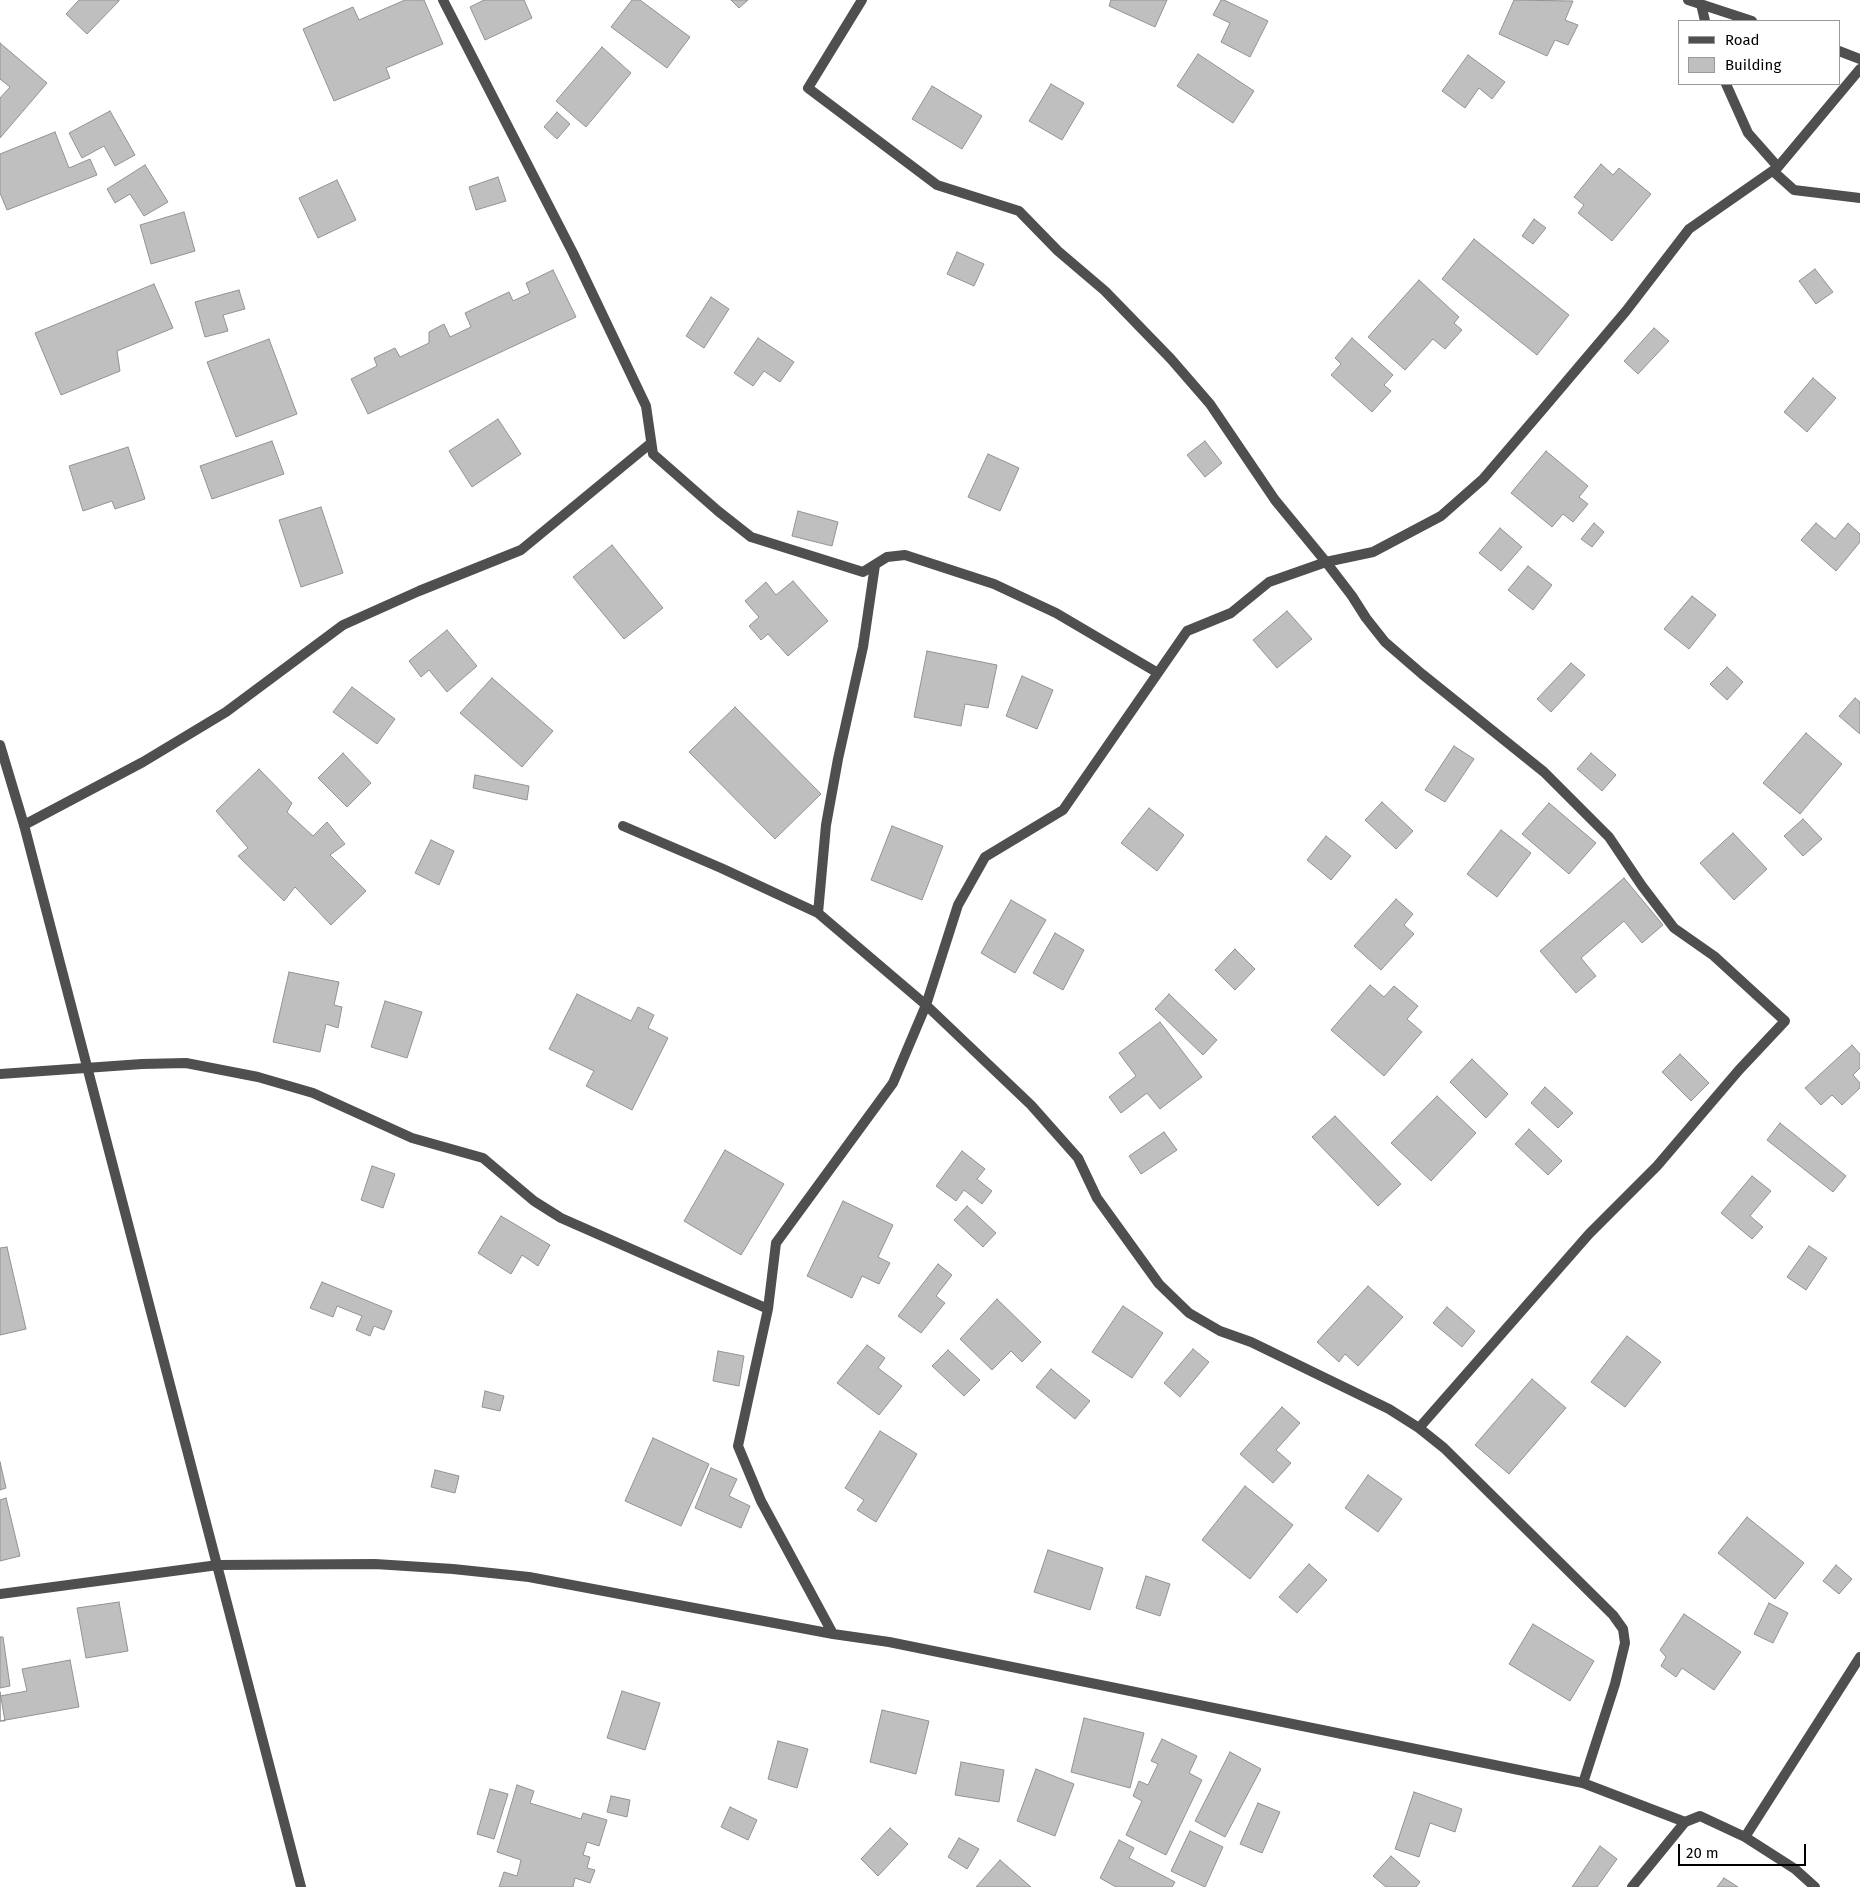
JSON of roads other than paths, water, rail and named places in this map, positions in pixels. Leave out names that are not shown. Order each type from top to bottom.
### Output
[{"type":"street","points":[[443,0],[573,253],[646,406],[653,454],[751,537],[863,572],[887,556],[904,555],[994,584],[1056,613],[1158,673]]},
{"type":"street","points":[[862,0],[808,88],[937,186],[1019,211],[1058,251],[1105,291],[1171,359],[1210,404],[1275,500],[1326,562],[1385,642],[1544,772],[1609,837],[1642,886],[1674,928],[1714,956],[1784,1021],[1739,1070],[1657,1166],[1589,1234],[1419,1428]]},
{"type":"street","points":[[1688,0],[1749,20]]},
{"type":"street","points":[[1701,4],[1705,20]]},
{"type":"street","points":[[1840,52],[1860,59]]},
{"type":"street","points":[[1860,69],[1774,172],[1794,190],[1860,198]]},
{"type":"street","points":[[1726,85],[1748,133],[1778,167]]},
{"type":"street","points":[[833,1634],[761,1501],[738,1446],[768,1308],[776,1243],[893,1083],[926,1005],[958,905],[985,857],[1063,810],[1187,631],[1231,613],[1269,582],[1326,562],[1373,552],[1441,516],[1483,478],[1537,416],[1626,311],[1688,229],[1778,167]]},
{"type":"street","points":[[24,825],[143,762],[226,712],[344,625],[419,591],[521,550],[651,443]]},
{"type":"street","points":[[818,913],[826,825],[838,759],[863,647],[875,564]]},
{"type":"street","points":[[0,745],[24,825],[301,1887]]},
{"type":"street","points":[[623,826],[818,913],[926,1005],[1031,1106],[1078,1158],[1097,1198],[1158,1284],[1189,1313],[1220,1331],[1251,1342],[1389,1409],[1419,1428],[1444,1448],[1537,1539],[1613,1615],[1623,1630],[1625,1643],[1615,1684],[1583,1783]]},
{"type":"street","points":[[0,1074],[87,1067],[186,1063],[258,1077],[313,1093],[412,1138],[483,1158],[534,1201],[561,1218],[768,1308]]},
{"type":"street","points":[[0,1594],[218,1565],[376,1564],[478,1571],[529,1577],[833,1634],[889,1642],[1583,1783],[1685,1822]]},
{"type":"street","points":[[1745,1837],[1860,1657]]},
{"type":"street","points":[[1632,1887],[1685,1822],[1700,1816],[1745,1837],[1795,1869],[1815,1887]]}]
